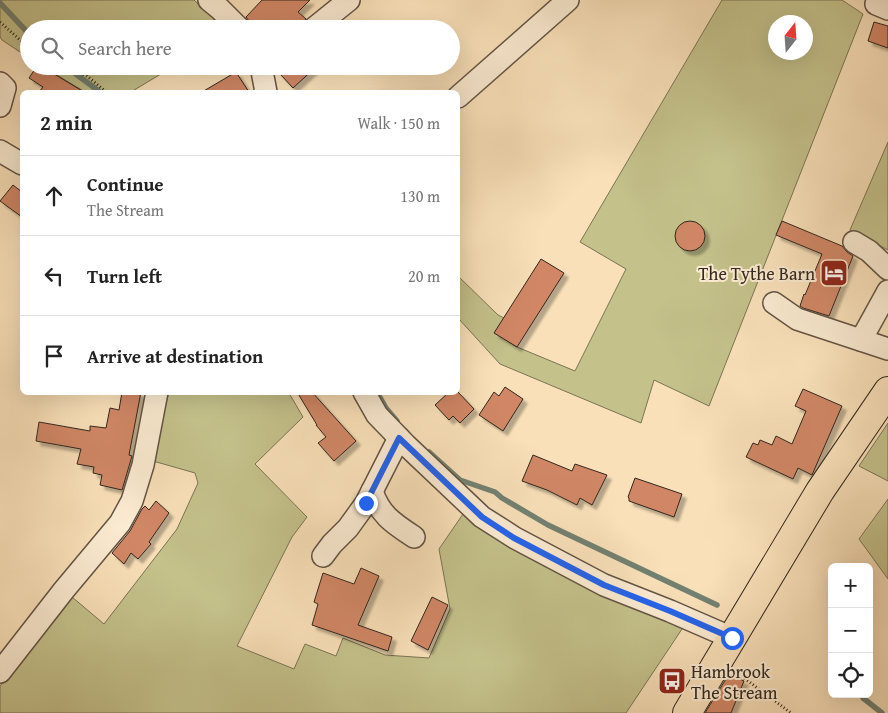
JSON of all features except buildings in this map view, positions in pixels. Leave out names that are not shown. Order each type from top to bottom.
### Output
[{"type":"main road","points":[[687,713],[820,491],[888,391]]},
{"type":"street","points":[[324,20],[349,0]]},
{"type":"street","points":[[460,95],[568,0]]},
{"type":"street","points":[[219,3],[233,20]]},
{"type":"street","points":[[263,75],[266,90]]},
{"type":"street","points":[[0,83],[5,88],[0,106]]},
{"type":"street","points":[[0,151],[20,163]]},
{"type":"street","points":[[854,242],[869,251],[888,269]]},
{"type":"street","points":[[861,340],[888,291]]},
{"type":"street","points":[[774,303],[797,319],[888,349]]},
{"type":"street","points":[[0,672],[64,590],[120,523],[132,501],[143,464],[156,395]]},
{"type":"street","points":[[366,395],[377,415],[482,517],[514,538],[604,585],[670,611],[726,649]]},
{"type":"street","points":[[323,556],[348,528],[366,503],[399,438]]},
{"type":"street","points":[[372,491],[376,503],[384,514],[414,537]]},
{"type":"path","points":[[0,22],[20,40]]},
{"type":"path","points":[[84,75],[104,90]]},
{"type":"path","points":[[726,649],[790,713]]},
{"type":"shaded area","points":[[0,0],[194,0],[217,20],[20,20],[20,52],[0,37]]},
{"type":"shaded area","points":[[722,0],[842,0],[863,14],[709,406],[654,380],[641,423],[500,364],[460,320],[460,278],[498,315],[504,318],[495,333],[517,347],[575,371],[626,269],[580,242]]},
{"type":"shaded area","points":[[57,75],[159,75],[134,90],[82,90]]},
{"type":"shaded area","points":[[888,142],[888,250],[850,230]]},
{"type":"shaded area","points":[[168,395],[290,395],[303,417],[255,464],[307,517],[292,537],[237,646],[294,669],[305,644],[336,656],[343,638],[385,655],[429,658],[450,609],[439,549],[463,514],[494,533],[686,623],[626,713],[0,713],[0,686],[72,597],[104,624],[177,529],[198,483],[195,473],[153,461],[162,412]]},
{"type":"shaded area","points":[[888,423],[888,481],[859,466]]},
{"type":"shaded area","points":[[888,499],[888,579],[859,539]]},
{"type":"waterway","points":[[0,3],[20,24]]},
{"type":"waterway","points":[[77,75],[97,90]]},
{"type":"waterway","points":[[379,395],[386,408],[397,421]]},
{"type":"waterway","points":[[429,452],[460,480],[495,492],[548,525],[717,605]]},
{"type":"waterway","points":[[863,698],[882,713]]},
{"type":"place","name":"The Tythe Barn","points":[[834,273]]},
{"type":"place","name":"Hambrook The Stream","points":[[672,681]]},
{"type":"route","points":[[366,503],[399,438],[482,517],[514,538],[604,585],[732,638]]}]
